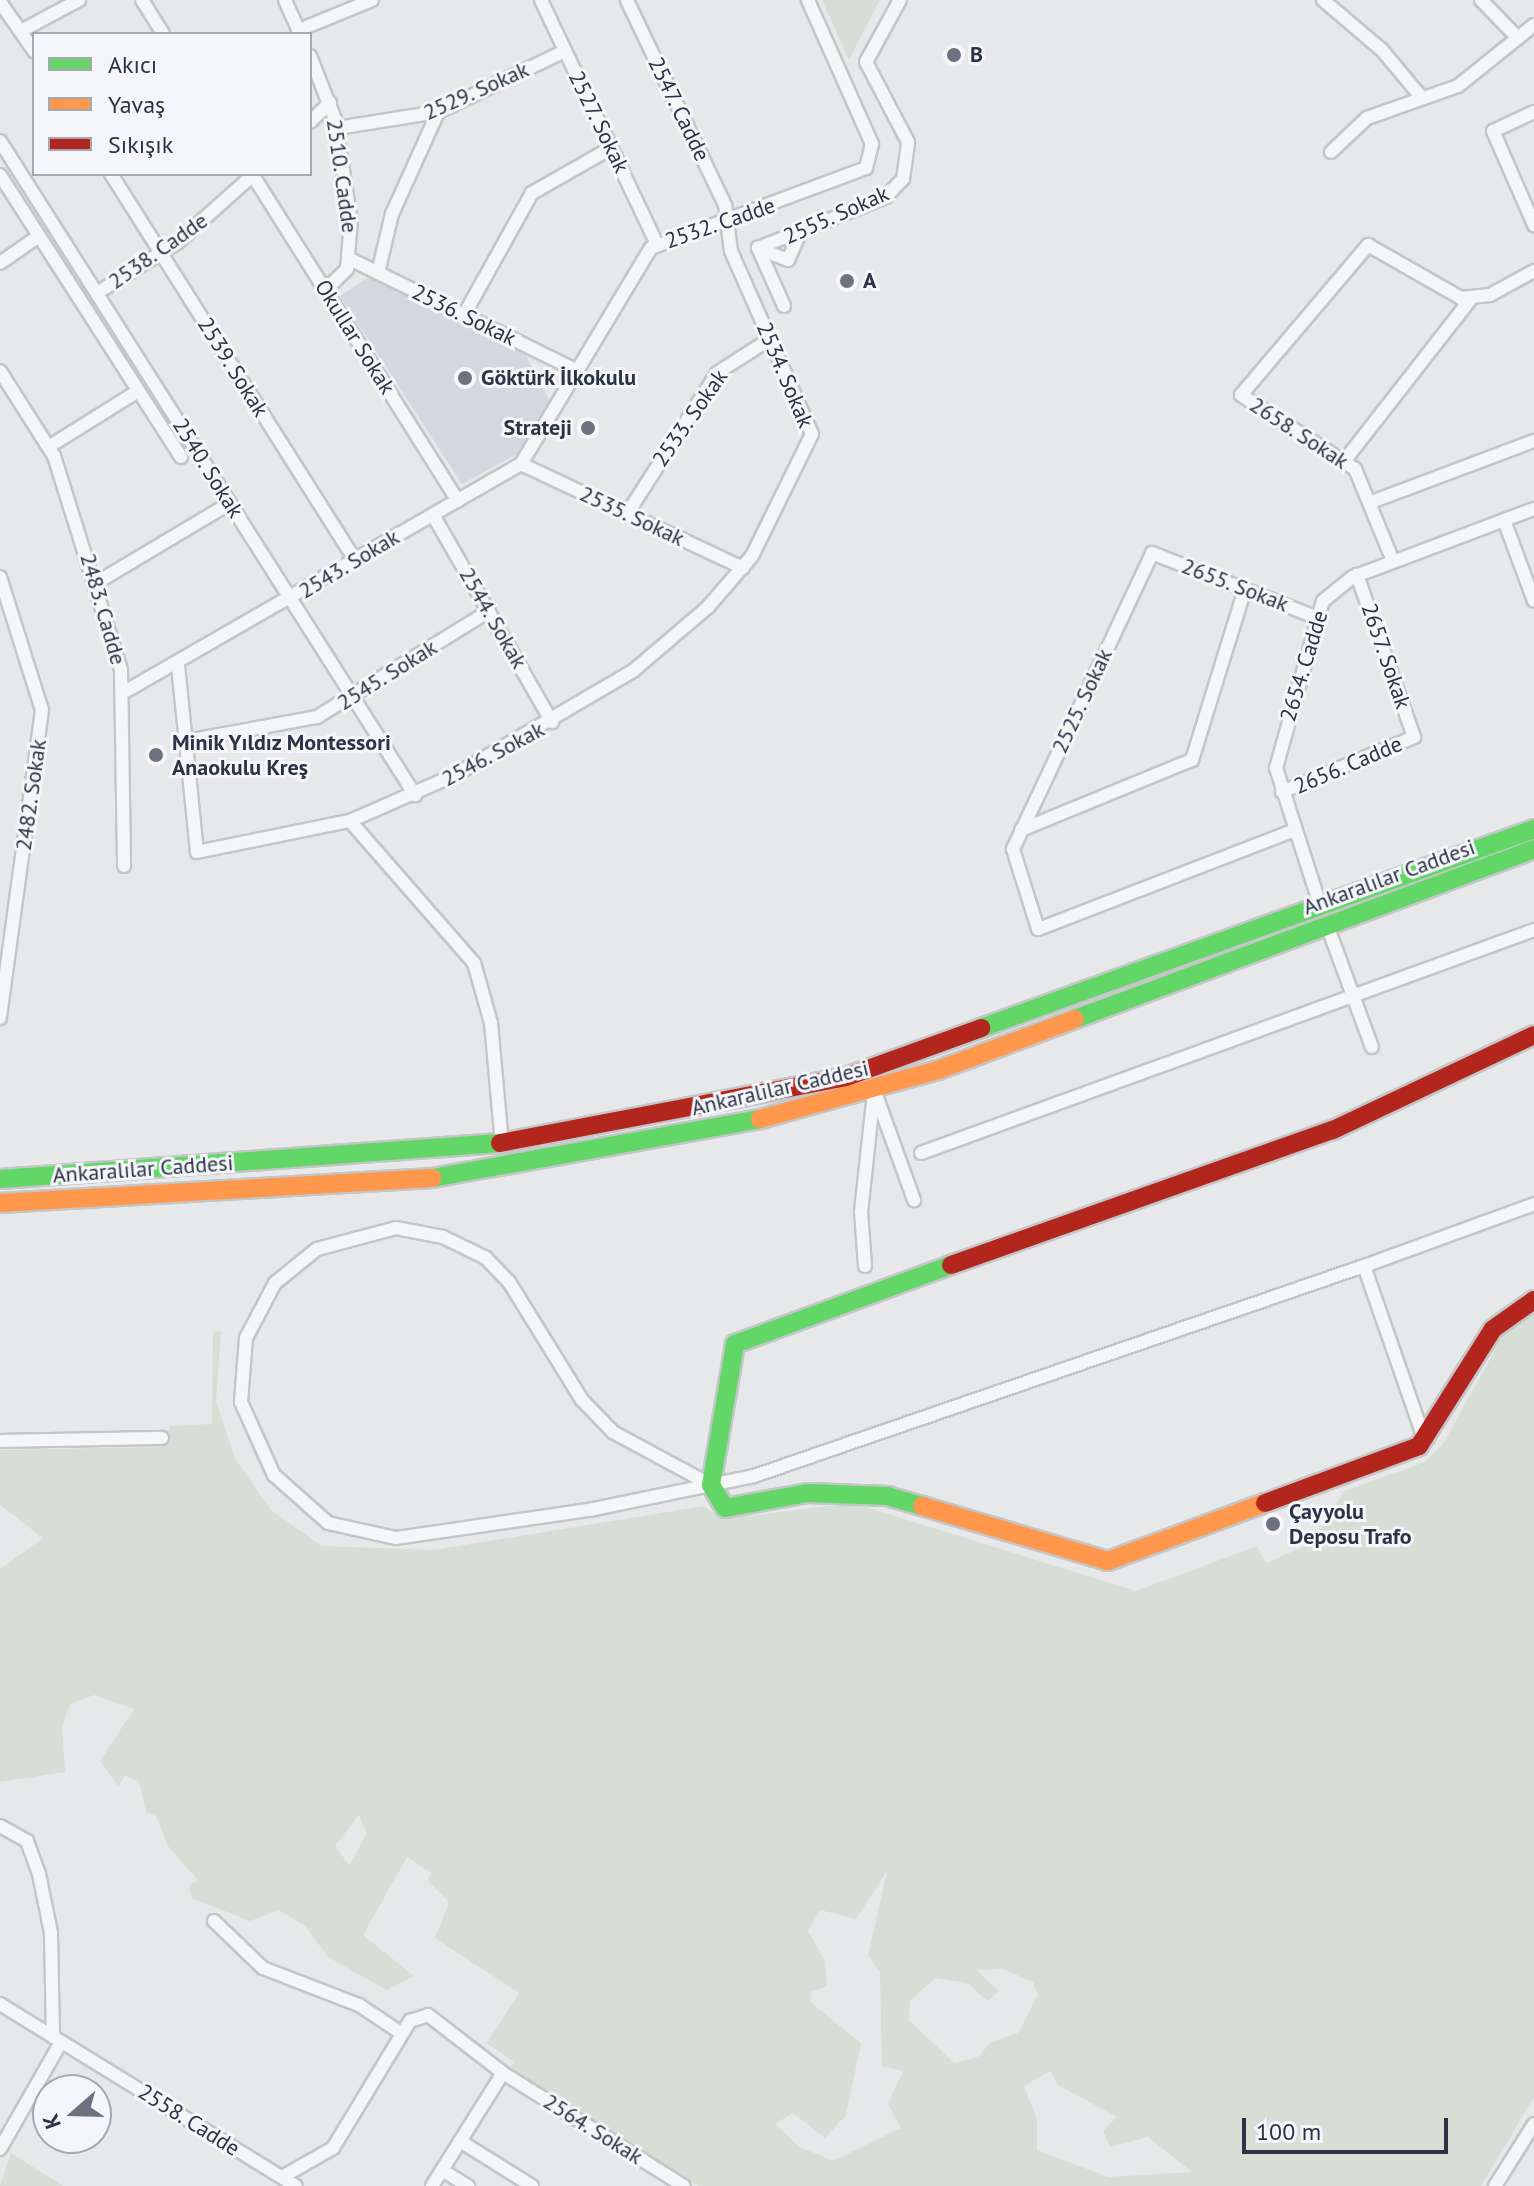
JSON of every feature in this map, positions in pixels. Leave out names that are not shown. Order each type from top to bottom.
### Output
[{"type":"main road","name":"Ankaralılar Caddesi","points":[[0,1203],[503,1170],[874,1092],[1324,917],[1534,829]]},
{"type":"main road","name":"Ankaralılar Caddesi","points":[[0,1179],[502,1144],[898,1063],[1324,917],[1534,849]]},
{"type":"main road","points":[[1534,1035],[1333,1130],[743,1338],[735,1344],[711,1485],[725,1508],[808,1493],[888,1496],[1108,1561],[1425,1441],[1493,1329],[1534,1300]]},
{"type":"main road","points":[[502,1144],[503,1170]]},
{"type":"main road","points":[[30,1176],[34,1200]]},
{"type":"street","points":[[21,31],[79,0]]},
{"type":"street","points":[[142,0],[162,32]]},
{"type":"street","points":[[285,0],[299,32],[372,0]]},
{"type":"street","name":"2527. Sokak","points":[[541,0],[657,244]]},
{"type":"street","name":"2547. Cadde","points":[[627,0],[727,220]]},
{"type":"street","name":"2532. Cadde","points":[[521,464],[641,259],[657,244],[857,175],[872,144],[808,0]]},
{"type":"street","name":"2555. Sokak","points":[[758,248],[886,197],[903,179],[908,142],[866,62],[900,0]]},
{"type":"street","points":[[1323,0],[1382,50],[1422,98]]},
{"type":"street","points":[[1481,0],[1518,38]]},
{"type":"street","points":[[1,1],[32,48]]},
{"type":"street","points":[[1331,152],[1367,118],[1458,86],[1534,25]]},
{"type":"street","name":"2529. Sokak","points":[[337,128],[438,112],[565,51]]},
{"type":"street","name":"2510. Cadde","points":[[312,61],[337,128],[350,259],[343,278],[325,290]]},
{"type":"street","points":[[312,120],[330,103]]},
{"type":"street","points":[[378,273],[392,214],[438,112]]},
{"type":"street","points":[[1534,112],[1493,131],[1534,225]]},
{"type":"street","name":"2540. Sokak","points":[[0,141],[415,795]]},
{"type":"street","points":[[464,315],[532,193],[611,148]]},
{"type":"street","points":[[0,175],[181,457]]},
{"type":"street","name":"2539. Sokak","points":[[112,176],[355,560]]},
{"type":"street","name":"2538. Cadde","points":[[97,293],[161,253],[251,176]]},
{"type":"street","name":"Okullar Sokak","points":[[254,176],[458,501]]},
{"type":"street","name":"2534. Sokak","points":[[727,220],[731,251],[812,434],[743,568]]},
{"type":"street","points":[[758,248],[788,260],[801,231]]},
{"type":"street","points":[[0,263],[39,236]]},
{"type":"street","name":"2658. Sokak","points":[[1393,561],[1374,501],[1345,460],[1241,395],[1368,245],[1471,299]]},
{"type":"street","points":[[758,248],[784,306]]},
{"type":"street","name":"2536. Sokak","points":[[350,259],[578,371]]},
{"type":"street","points":[[1345,460],[1471,299],[1534,271]]},
{"type":"street","name":"2533. Sokak","points":[[627,514],[717,373],[770,339]]},
{"type":"street","points":[[114,352],[128,343]]},
{"type":"street","name":"2483. Cadde","points":[[0,371],[50,446],[96,583],[126,691],[124,866]]},
{"type":"street","points":[[50,446],[138,391]]},
{"type":"street","points":[[1374,501],[1534,441]]},
{"type":"street","name":"2543. Sokak","points":[[126,691],[178,665],[521,464]]},
{"type":"street","name":"2535. Sokak","points":[[521,464],[743,568]]},
{"type":"street","points":[[96,583],[230,503]]},
{"type":"street","name":"2654. Cadde","points":[[1372,1047],[1282,792],[1277,753],[1327,595],[1357,575],[1534,509]]},
{"type":"street","name":"2544. Sokak","points":[[433,515],[552,722]]},
{"type":"street","points":[[1504,520],[1534,601]]},
{"type":"street","name":"2655. Sokak","points":[[1152,553],[1318,618]]},
{"type":"street","name":"2525. Sokak","points":[[1152,553],[1013,849],[1038,929],[1295,830]]},
{"type":"street","name":"2546. Sokak","points":[[186,741],[197,852],[350,821],[415,795],[552,722],[652,657],[743,568]]},
{"type":"street","name":"2657. Sokak","points":[[1357,575],[1414,737]]},
{"type":"street","name":"2482. Sokak","points":[[0,577],[42,710],[0,1018]]},
{"type":"street","points":[[1021,830],[1192,760],[1245,589]]},
{"type":"street","name":"2545. Sokak","points":[[186,741],[291,726],[354,699],[489,611]]},
{"type":"street","points":[[178,665],[186,741]]},
{"type":"street","name":"2656. Cadde","points":[[1282,792],[1414,737]]},
{"type":"street","points":[[350,821],[474,963],[491,1023],[502,1144]]},
{"type":"street","points":[[921,1153],[1534,930]]},
{"type":"street","points":[[874,1092],[914,1200]]},
{"type":"street","points":[[865,1266],[861,1212],[874,1092]]},
{"type":"street","points":[[711,1485],[613,1432],[582,1400],[509,1282],[486,1258],[443,1237],[396,1228],[332,1241],[275,1283],[246,1338],[241,1402],[267,1465],[306,1508],[353,1533],[396,1538],[711,1485],[830,1453],[1534,1204]]},
{"type":"street","points":[[1364,1266],[1425,1441]]},
{"type":"street","points":[[0,1441],[162,1438]]},
{"type":"street","points":[[0,1826],[27,1841],[39,1874],[52,1954],[57,2039],[0,2149]]},
{"type":"street","points":[[214,1921],[263,1968],[359,2005],[401,2033],[333,2148],[282,2177]]},
{"type":"street","name":"2558. Cadde","points":[[0,2004],[296,2186]]},
{"type":"street","name":"2564. Sokak","points":[[401,2033],[428,2015],[491,2057],[503,2073],[684,2186]]},
{"type":"street","points":[[432,2186],[503,2073]]},
{"type":"street","points":[[1495,2186],[1534,2124]]},
{"type":"street","points":[[460,2141],[532,2186]]},
{"type":"street","points":[[442,2170],[468,2186]]},
{"type":"shaded area","points":[[822,0],[880,0],[849,60]]},
{"type":"shaded area","name":"Göktürk İlkokulu","points":[[371,276],[524,352],[551,403],[526,449],[462,484],[340,296]]},
{"type":"shaded area","points":[[1534,1312],[1534,2097],[1481,2186],[699,2186],[509,2071],[514,2062],[487,2043],[519,1993],[435,1938],[449,1902],[428,1881],[431,1873],[407,1857],[363,1935],[414,1976],[387,1990],[328,1957],[306,1927],[279,1910],[250,1921],[192,1898],[189,1886],[198,1880],[168,1846],[156,1816],[146,1812],[139,1781],[125,1776],[118,1786],[100,1761],[134,1709],[94,1695],[70,1704],[62,1726],[65,1772],[0,1782],[0,1569],[43,1538],[0,1505],[0,1450],[152,1447],[168,1443],[170,1426],[212,1424],[213,1332],[221,1331],[216,1401],[235,1459],[271,1510],[322,1546],[434,1550],[704,1506],[723,1519],[853,1503],[1136,1591],[1257,1546],[1266,1563],[1312,1543],[1344,1491],[1425,1462],[1443,1444],[1506,1330]],"holes":[[[359,1815],[367,1834],[349,1865],[335,1846]],[[887,1871],[868,1956],[880,1972],[882,2066],[903,2071],[888,2104],[901,2128],[833,2161],[798,2146],[775,2124],[793,2113],[825,2138],[846,2115],[861,2043],[810,2002],[811,1992],[827,1986],[825,1961],[808,1931],[820,1910],[856,1919]],[[1004,1969],[1033,1982],[1038,1995],[1018,2033],[991,2042],[978,2057],[954,2063],[909,2020],[910,2001],[935,1978],[967,1983],[988,2001],[999,1991],[976,1970]],[[1050,2071],[1058,2085],[1117,2117],[1103,2131],[1110,2147],[1148,2137],[1192,2172],[1108,2177],[1037,2150],[1037,2120],[1024,2086]]]},
{"type":"shaded area","points":[[11,2153],[63,2186],[0,2186]]},
{"type":"traffic: fast","points":[[981,1028],[1534,829]]},
{"type":"traffic: fast","points":[[1075,1019],[1534,849]]},
{"type":"traffic: fast","points":[[432,1178],[760,1119]]},
{"type":"traffic: fast","points":[[0,1179],[500,1143]]},
{"type":"traffic: fast","points":[[922,1506],[888,1496],[808,1493],[725,1508],[711,1485],[735,1344],[951,1265]]},
{"type":"traffic: slow","points":[[760,1119],[938,1070],[1075,1019]]},
{"type":"traffic: slow","points":[[0,1203],[432,1178]]},
{"type":"traffic: slow","points":[[922,1506],[1108,1561],[1265,1503]]},
{"type":"traffic: jam","points":[[500,1143],[846,1077],[981,1028]]},
{"type":"traffic: jam","points":[[951,1265],[1333,1130],[1534,1035]]},
{"type":"traffic: jam","points":[[1265,1503],[1419,1446],[1493,1329],[1534,1300]]},
{"type":"place","name":"B","points":[[954,55]]},
{"type":"place","name":"A","points":[[847,281]]},
{"type":"place","name":"Göktürk İlkokulu","points":[[465,378]]},
{"type":"place","name":"Strateji","points":[[588,428]]},
{"type":"place","name":"Minik Yıldız Montessori Anaokulu Kreş","points":[[156,755]]},
{"type":"place","name":"Çayyolu Deposu Trafo","points":[[1273,1524]]}]
